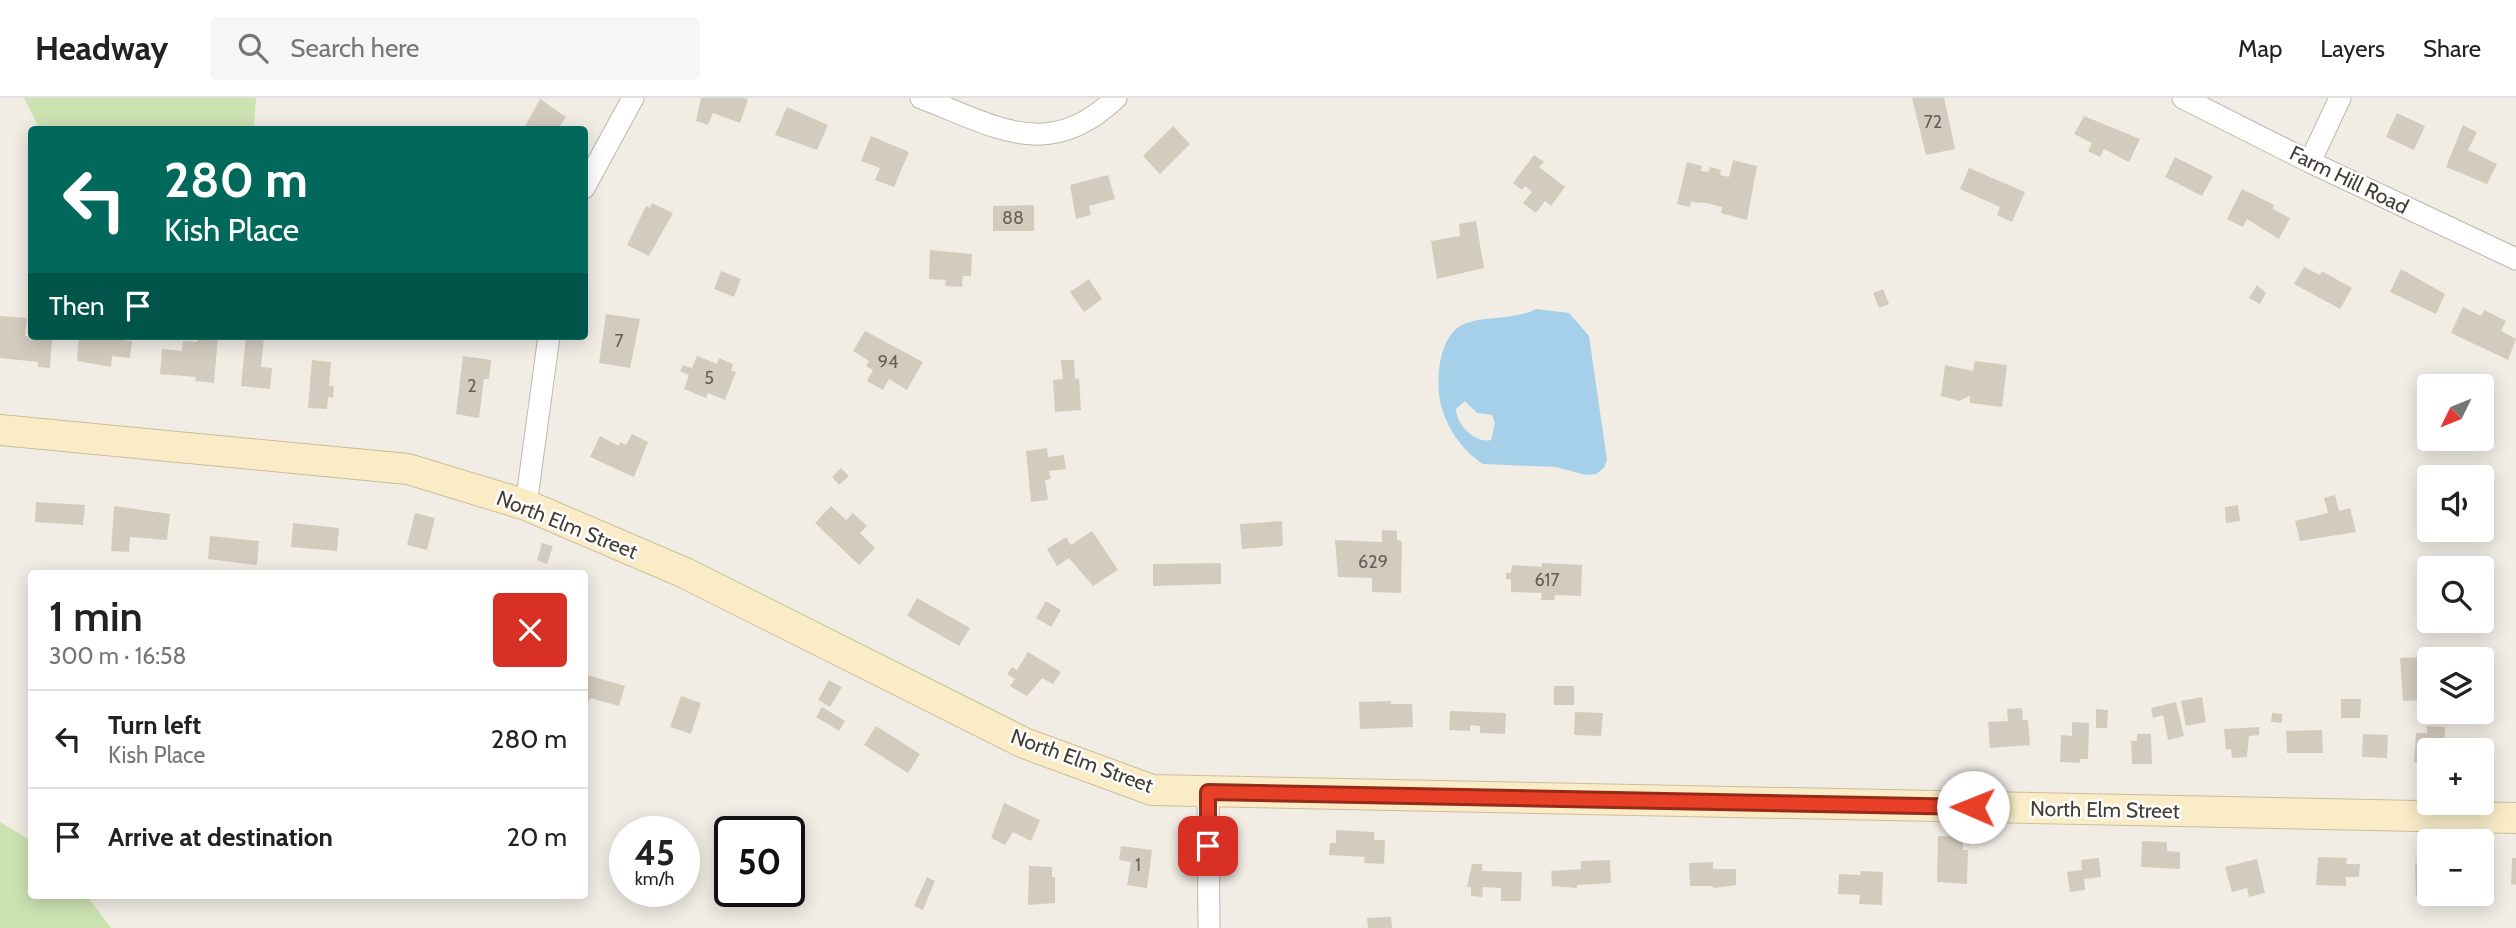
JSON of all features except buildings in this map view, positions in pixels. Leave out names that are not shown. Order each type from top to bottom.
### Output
[{"type":"main road","name":"North Elm Street","points":[[0,430],[408,469],[526,505],[685,573],[1024,743],[1152,790],[2516,818]]},
{"type":"street","points":[[588,181],[633,98]]},
{"type":"street","points":[[921,98],[1011,132],[1049,136],[1093,120],[1115,98]]},
{"type":"street","name":"Farm Hill Road","points":[[2183,98],[2310,162],[2516,259]]},
{"type":"street","points":[[2310,162],[2340,98]]},
{"type":"street","points":[[526,505],[548,340]]},
{"type":"street","points":[[1208,792],[1209,928]]},
{"type":"green space","points":[[24,98],[256,98],[254,126],[38,126]]},
{"type":"green space","points":[[0,822],[28,839],[28,899],[89,899],[111,928],[0,928]]},
{"type":"water","points":[[1536,309],[1569,313],[1589,336],[1607,460],[1604,468],[1596,474],[1586,475],[1556,467],[1483,464],[1464,447],[1445,417],[1440,399],[1440,363],[1447,340],[1454,331],[1470,322],[1527,313]],"holes":[[[1465,401],[1477,413],[1492,415],[1495,423],[1491,440],[1479,439],[1468,432],[1459,421],[1456,409]]]},
{"type":"route","points":[[1208,846],[1208,792],[1973,807]]}]
